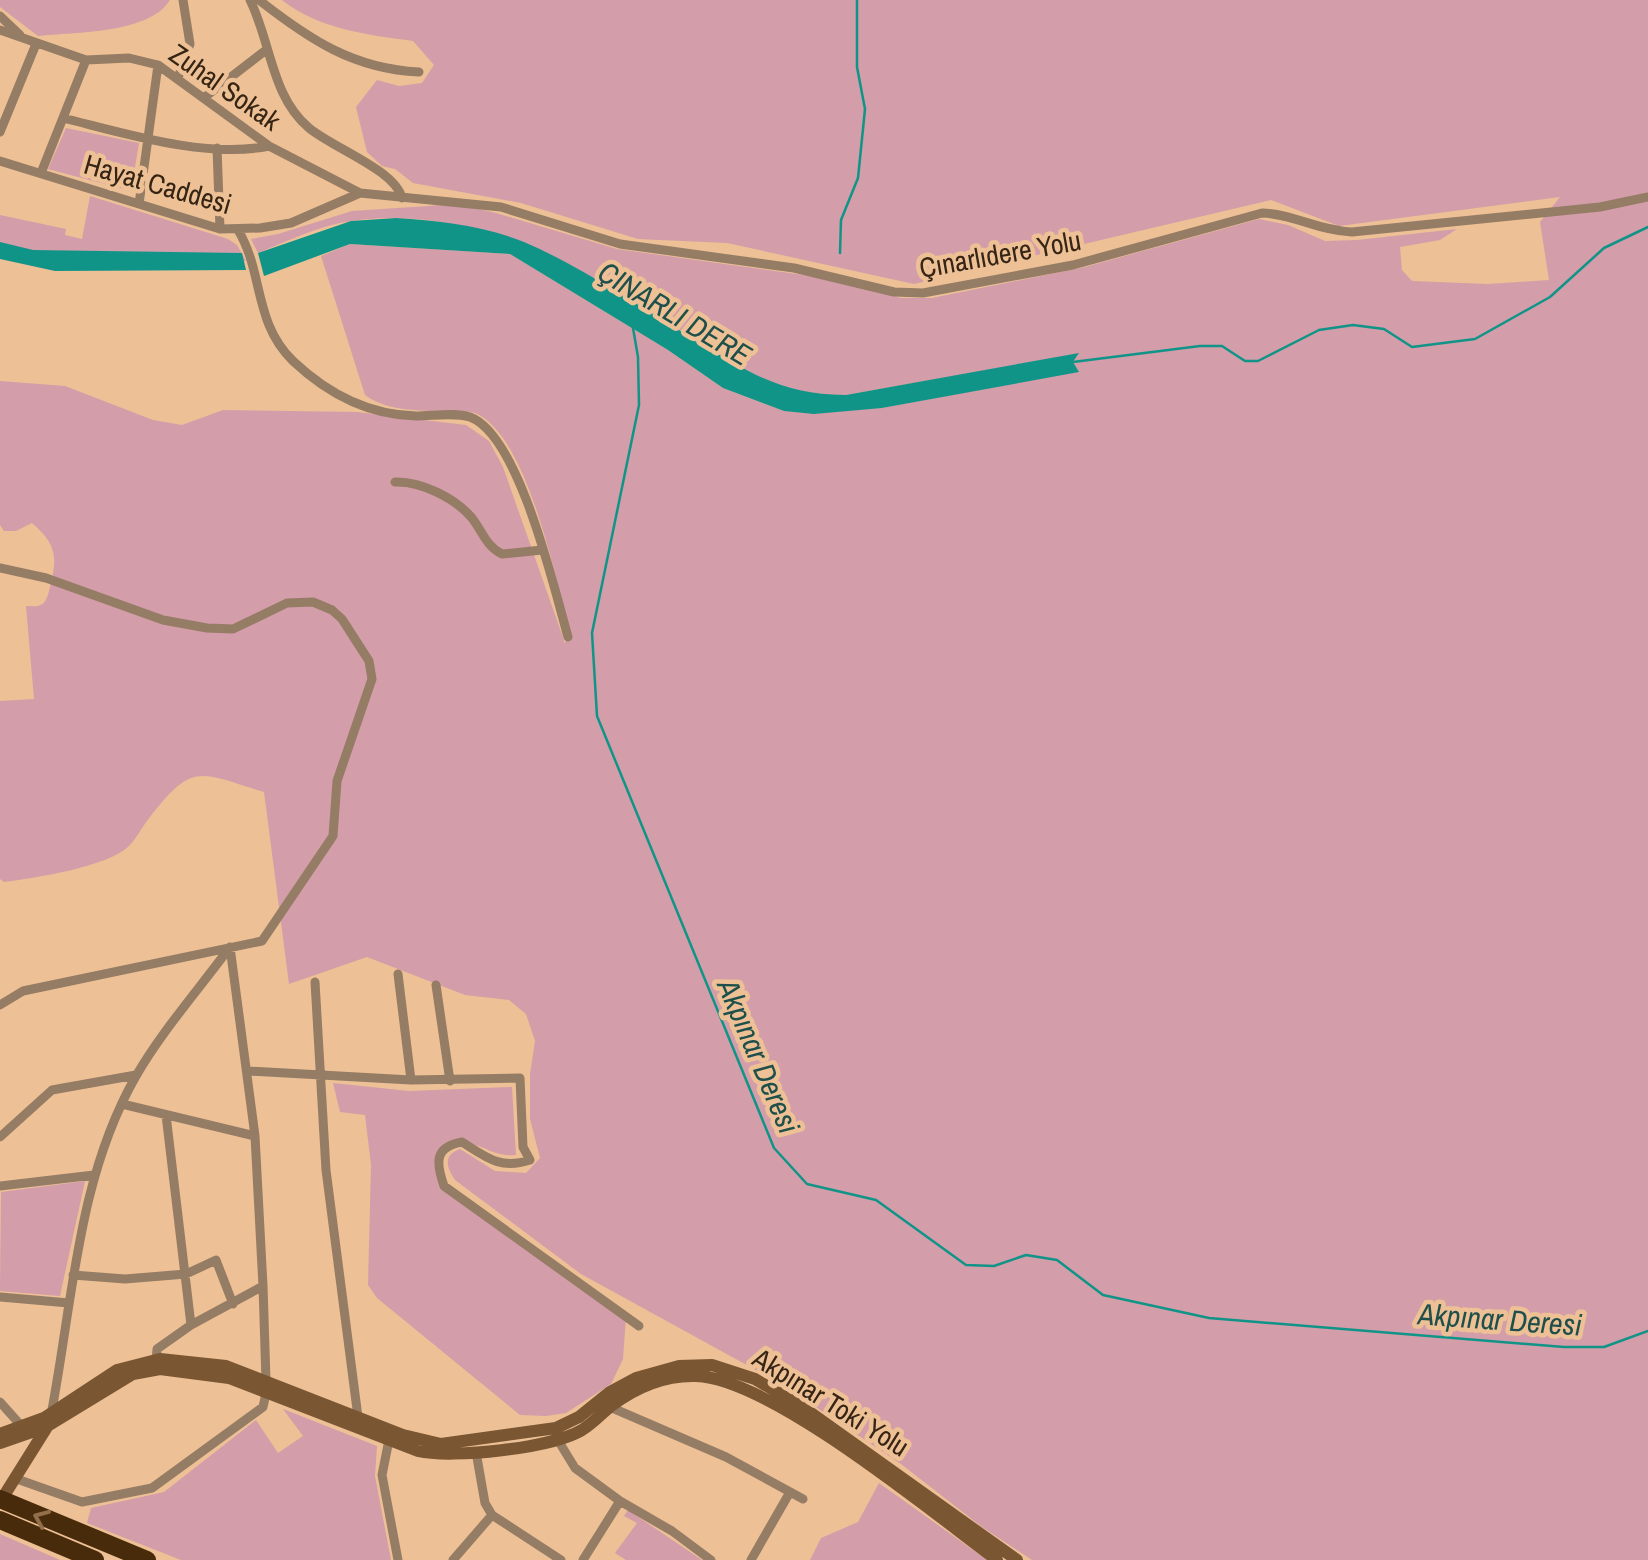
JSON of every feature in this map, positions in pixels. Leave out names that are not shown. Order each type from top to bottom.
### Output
[{"type":"highway","points":[[0,1500],[85,1550]]},
{"type":"highway","points":[[0,1520],[85,1550],[148,1560]]},
{"type":"main road","points":[[0,1443],[29,1436],[117,1370],[156,1364],[266,1387],[358,1417],[390,1435],[441,1444],[579,1432],[605,1403]]},
{"type":"main road","name":"Akpınar Toki Yolu","points":[[605,1403],[636,1378],[664,1368],[694,1364],[734,1370],[817,1416],[1017,1560]]},
{"type":"main road","name":"Akpınar Toki Yolu","points":[[605,1403],[674,1377],[697,1376],[735,1383],[877,1471],[997,1560]]},
{"type":"main road","points":[[266,1387],[436,1454],[476,1452],[554,1434]]},
{"type":"main road","points":[[0,1434],[29,1436]]},
{"type":"main road","points":[[0,1500],[14,1478],[29,1436]]},
{"type":"street","points":[[178,78],[190,44],[183,0]]},
{"type":"street","points":[[250,0],[289,103],[307,126],[398,184],[402,198]]},
{"type":"street","points":[[260,0],[346,58],[390,70],[420,72]]},
{"type":"street","points":[[0,16],[32,43],[0,132]]},
{"type":"street","name":"Zuhal Sokak","points":[[0,30],[86,60],[128,58],[158,65],[269,146],[360,193]]},
{"type":"street","points":[[205,97],[266,50]]},
{"type":"street","points":[[41,173],[86,60]]},
{"type":"street","points":[[139,204],[158,65]]},
{"type":"street","points":[[63,118],[146,138],[217,148],[269,146]]},
{"type":"street","points":[[217,148],[220,230]]},
{"type":"street","name":"Hayat Caddesi","points":[[0,162],[220,230],[291,223],[360,193]]},
{"type":"street","name":"Çınarlıdere Yolu","points":[[360,193],[488,204],[620,244],[794,268],[910,293],[1073,264],[1262,213],[1278,214],[1328,230],[1352,232],[1600,206],[1648,197]]},
{"type":"street","points":[[238,230],[251,254],[258,299],[279,345],[334,394],[398,415],[458,416],[480,423],[511,463],[568,636]]},
{"type":"street","points":[[395,482],[411,483],[448,498],[474,520],[496,552],[509,555],[542,550]]},
{"type":"street","points":[[0,568],[57,581],[163,620],[207,628],[233,629],[288,603],[313,602],[332,610],[342,620],[370,661],[372,679],[337,781],[333,836],[262,941],[23,991],[0,1005]]},
{"type":"street","points":[[14,1478],[82,1502],[152,1488],[263,1406],[264,1286],[255,1136],[230,947]]},
{"type":"street","points":[[48,1421],[94,1174],[136,1075],[230,947]]},
{"type":"street","points":[[398,974],[411,1080]]},
{"type":"street","points":[[315,982],[326,1170],[358,1417]]},
{"type":"street","points":[[436,986],[450,1080]]},
{"type":"street","points":[[248,1071],[411,1080],[520,1078],[522,1147],[530,1160],[512,1166],[491,1160],[462,1142],[447,1145],[440,1152],[438,1167],[444,1186],[639,1326]]},
{"type":"street","points":[[0,1138],[52,1090],[136,1075]]},
{"type":"street","points":[[122,1104],[255,1136]]},
{"type":"street","points":[[166,1115],[192,1325]]},
{"type":"street","points":[[0,1186],[94,1174]]},
{"type":"street","points":[[73,1275],[124,1279],[186,1274],[216,1260],[234,1304]]},
{"type":"street","points":[[156,1364],[157,1349],[264,1286]]},
{"type":"street","points":[[0,1298],[69,1303]]},
{"type":"street","points":[[0,1402],[29,1436]]},
{"type":"street","points":[[605,1403],[726,1458],[803,1499]]},
{"type":"street","points":[[554,1434],[575,1468],[711,1560]]},
{"type":"street","points":[[390,1435],[382,1474],[398,1560]]},
{"type":"street","points":[[476,1452],[485,1503],[492,1516],[561,1560]]},
{"type":"street","points":[[752,1560],[790,1492]]},
{"type":"street","points":[[582,1560],[620,1500]]},
{"type":"street","points":[[453,1560],[492,1516]]},
{"type":"shaded area","points":[[0,0],[170,0],[160,11],[129,25],[38,36],[0,7]]},
{"type":"shaded area","points":[[282,0],[1648,0],[1648,1560],[1032,1560],[901,1464],[783,1385],[581,1274],[455,1180],[448,1162],[460,1149],[495,1171],[526,1173],[540,1158],[530,1119],[535,1041],[526,1014],[509,1000],[465,995],[367,957],[289,984],[264,792],[198,776],[175,788],[132,843],[119,853],[70,870],[4,882],[0,879],[0,701],[34,699],[26,606],[39,606],[46,600],[54,554],[32,523],[16,531],[4,531],[0,525],[0,381],[65,386],[153,420],[182,425],[223,410],[357,412],[466,425],[489,441],[503,467],[565,643],[570,631],[547,545],[525,479],[511,451],[495,428],[475,413],[396,408],[365,395],[321,256],[350,244],[510,254],[723,388],[784,411],[882,408],[1078,371],[1073,362],[1078,355],[846,395],[821,394],[761,377],[608,287],[527,247],[485,232],[442,222],[397,218],[328,226],[258,253],[251,239],[352,211],[458,204],[617,249],[850,283],[901,298],[932,298],[1085,267],[1259,219],[1288,225],[1325,241],[1457,229],[1440,240],[1400,247],[1402,270],[1412,281],[1488,284],[1549,280],[1540,222],[1560,197],[1339,226],[1271,200],[914,284],[727,243],[638,239],[521,203],[413,183],[395,169],[382,166],[367,152],[356,107],[377,80],[399,86],[422,83],[434,65],[413,41],[328,24]]},
{"type":"shaded area","points":[[66,128],[139,143],[131,191],[48,169]]},
{"type":"shaded area","points":[[90,196],[228,239],[237,245],[246,261],[0,251],[0,215],[66,229],[65,235],[82,239]]},
{"type":"shaded area","points":[[333,1083],[409,1091],[512,1087],[516,1155],[466,1144],[440,1152],[444,1186],[626,1317],[623,1359],[611,1384],[566,1413],[520,1415],[377,1298],[368,1285],[371,1165],[365,1115],[340,1112]]},
{"type":"shaded area","points":[[85,1181],[60,1296],[0,1291],[1,1192]]},
{"type":"shaded area","points":[[283,1409],[377,1446],[375,1476],[391,1560],[181,1560],[87,1523],[91,1508],[164,1492],[256,1420],[278,1453],[303,1436]]},
{"type":"shaded area","points":[[879,1483],[987,1560],[810,1560],[821,1538],[858,1522]]},
{"type":"shaded area","points":[[628,1510],[702,1560],[626,1560],[615,1553],[637,1523],[624,1516]]},
{"type":"shaded area","points":[[0,1534],[60,1560],[0,1560]]},
{"type":"water","points":[[396,218],[477,228],[524,242],[584,272],[742,368],[799,390],[846,395],[1079,353],[1073,362],[1079,372],[882,408],[814,414],[784,411],[723,388],[510,254],[350,244],[264,276],[258,253],[351,221]]},
{"type":"water","points":[[0,242],[33,250],[242,253],[246,270],[55,271],[0,259]]},
{"type":"waterway","points":[[840,253],[841,220],[858,178],[865,109],[857,67],[857,0]]},
{"type":"waterway","points":[[1073,362],[1200,346],[1222,346],[1245,361],[1258,361],[1319,330],[1353,325],[1384,329],[1412,347],[1475,339],[1550,297],[1604,248],[1648,227]]},
{"type":"waterway","name":"Akpınar Deresi","points":[[633,328],[639,405],[592,633],[597,716],[774,1148],[807,1184],[876,1200],[966,1265],[994,1266],[1026,1255],[1057,1260],[1103,1295],[1209,1318],[1564,1347],[1604,1347],[1648,1331]]},
{"type":"water label","name":"ÇINARLI DERE","points":[[675,313]]}]
